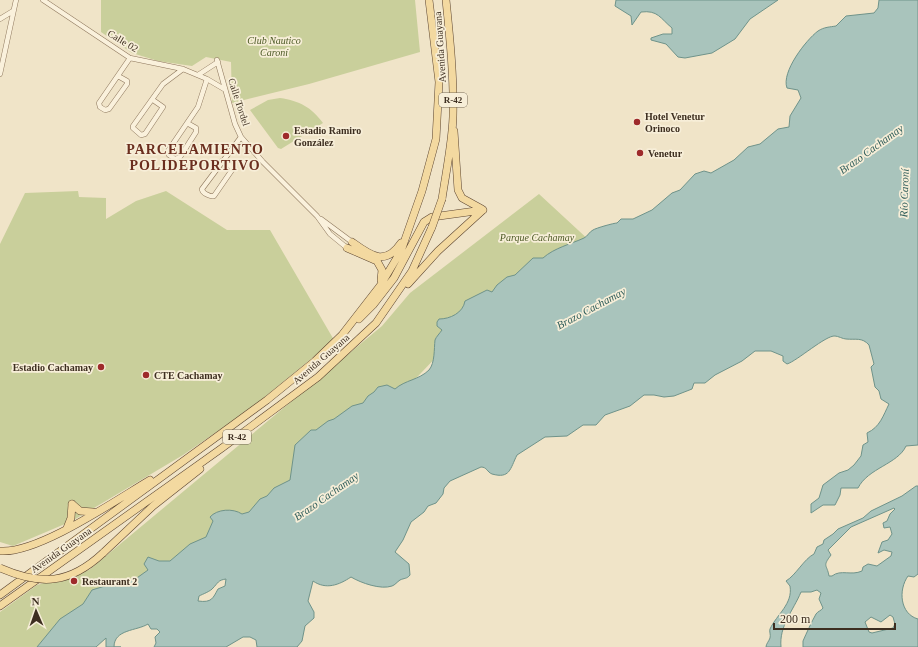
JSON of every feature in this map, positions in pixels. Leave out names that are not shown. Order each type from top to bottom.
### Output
[{"type":"main road","name":"Avenida Guayana","points":[[0,595],[267,400],[315,361],[342,335],[380,286],[401,251],[436,138],[439,82],[429,0]]},
{"type":"main road","name":"Avenida Guayana","points":[[0,606],[222,448],[318,377],[376,323],[412,271],[432,227],[442,199],[450,146],[453,80],[446,0]]},
{"type":"main road","points":[[452,117],[458,158],[458,190],[462,198],[483,210]]},
{"type":"main road","points":[[376,323],[438,251],[483,210]]},
{"type":"main road","points":[[342,335],[373,305],[394,278],[424,222],[432,217],[483,210]]},
{"type":"main road","points":[[349,245],[369,254],[388,256],[397,249],[408,232]]},
{"type":"main road","points":[[349,245],[377,261],[382,270],[380,281],[371,297]]},
{"type":"main road","points":[[0,568],[37,580],[59,579],[80,570],[103,552],[153,506],[207,463],[222,448]]},
{"type":"main road","points":[[0,551],[18,550],[29,547],[96,512],[180,463]]},
{"type":"main road","points":[[67,528],[71,518],[72,504],[80,511],[90,513],[96,512]]},
{"type":"street","points":[[0,74],[16,0]]},
{"type":"street","name":"Calle 02","points":[[43,0],[130,58],[183,69],[207,79],[224,89]]},
{"type":"street","points":[[0,19],[14,11]]},
{"type":"street","points":[[118,76],[126,81],[127,84],[109,109],[106,110],[100,107],[99,103],[130,58]]},
{"type":"street","name":"Calle Tordel","points":[[198,75],[217,61],[235,124],[241,137],[263,162],[317,216],[349,245]]},
{"type":"street","points":[[153,100],[163,107],[145,134],[141,135],[133,128],[133,126],[163,84],[183,69]]},
{"type":"street","points":[[187,123],[196,128],[196,132],[180,157],[175,159],[168,153],[168,151],[187,123],[198,107],[207,79]]},
{"type":"street","points":[[222,160],[232,167],[232,170],[214,196],[210,196],[203,192],[202,189],[222,160],[241,137]]},
{"type":"street","name":"Calle Tordel","points":[[317,216],[330,234],[349,245]]},
{"type":"green space","name":"Club Nautico Caroní","points":[[101,0],[415,0],[420,52],[309,84],[232,103],[231,62],[206,57],[192,66],[158,61],[132,53],[101,32]]},
{"type":"green space","name":"Estadio Ramiro González","points":[[280,98],[299,103],[314,113],[323,123],[281,149],[278,148],[250,110],[268,100]]},
{"type":"green space","name":"CTE Cachamay","points":[[78,191],[79,197],[106,198],[106,219],[136,201],[166,191],[227,230],[270,230],[334,340],[250,409],[183,455],[72,521],[13,546],[0,542],[0,244],[25,193]]},
{"type":"green space","name":"Parque Cachamay","points":[[539,194],[591,242],[483,308],[401,394],[293,482],[55,647],[0,647],[0,612],[37,585],[89,570],[382,326],[410,293]]},
{"type":"water","points":[[616,0],[778,0],[750,19],[735,39],[712,53],[685,58],[678,57],[666,44],[651,40],[651,38],[663,34],[672,34],[672,28],[661,18],[651,12],[641,12],[632,25],[631,16],[615,6]]},
{"type":"water","points":[[879,0],[918,0],[918,445],[906,446],[897,457],[875,471],[863,481],[858,488],[841,488],[840,495],[835,505],[823,505],[811,513],[811,504],[819,498],[823,485],[839,473],[848,470],[861,456],[863,445],[868,442],[867,433],[875,428],[883,417],[889,404],[881,399],[879,391],[875,387],[871,367],[874,364],[869,345],[859,339],[845,339],[835,336],[818,344],[787,364],[783,361],[783,356],[771,351],[755,351],[742,361],[715,375],[705,383],[694,383],[692,389],[674,396],[664,397],[644,395],[630,406],[605,415],[596,425],[583,425],[567,436],[545,437],[517,455],[509,472],[506,474],[492,474],[485,468],[481,467],[450,481],[444,488],[443,494],[436,503],[428,506],[424,512],[411,522],[403,540],[395,552],[409,564],[410,575],[407,578],[400,580],[393,586],[387,587],[360,582],[351,577],[337,584],[328,586],[318,584],[313,581],[308,601],[314,612],[314,618],[305,626],[302,641],[297,647],[257,647],[256,640],[250,637],[243,637],[226,647],[154,647],[156,643],[155,637],[160,632],[157,629],[151,629],[148,624],[127,631],[115,641],[114,647],[106,647],[106,638],[96,647],[37,647],[60,619],[83,604],[92,590],[121,581],[134,580],[148,570],[144,564],[148,557],[159,561],[170,561],[190,544],[206,537],[213,521],[210,517],[213,514],[225,510],[242,514],[249,512],[260,499],[267,496],[274,488],[290,480],[295,445],[311,430],[316,430],[352,406],[363,403],[378,387],[387,385],[395,389],[429,370],[434,356],[435,340],[442,330],[437,326],[437,322],[439,319],[447,318],[459,312],[465,301],[487,290],[492,292],[497,285],[507,277],[515,275],[533,258],[543,258],[557,249],[584,238],[595,229],[617,223],[621,219],[633,219],[652,210],[672,193],[680,190],[695,174],[704,171],[711,173],[734,160],[748,147],[760,144],[778,129],[789,127],[790,116],[801,98],[798,90],[787,88],[786,81],[788,74],[791,65],[801,49],[818,31],[836,26],[846,16],[874,13],[878,8]],"holes":[[[223,579],[226,579],[225,586],[218,589],[211,599],[206,601],[198,601],[199,596],[211,590]]]},
{"type":"water","points":[[918,486],[918,574],[914,577],[908,576],[903,588],[902,601],[907,612],[918,619],[918,647],[803,647],[803,641],[812,621],[817,613],[823,608],[819,599],[821,593],[817,590],[811,592],[801,592],[784,625],[781,647],[766,647],[770,638],[770,629],[784,609],[789,598],[790,586],[786,581],[810,556],[814,554],[817,547],[823,544],[824,540],[838,529],[863,518],[871,511],[902,496]],"holes":[[[894,508],[895,509],[890,514],[887,521],[883,523],[884,528],[890,527],[892,534],[888,540],[882,542],[878,553],[884,550],[892,552],[891,556],[877,566],[868,564],[863,567],[862,571],[854,573],[839,573],[829,576],[826,564],[831,555],[828,550],[851,527]],[[890,615],[893,617],[895,624],[893,628],[872,633],[869,632],[865,622],[871,617],[881,622]]]},
{"type":"place","name":"Hotel Venetur Orinoco","points":[[637,122]]},
{"type":"place","name":"Estadio Ramiro González","points":[[286,136]]},
{"type":"place","name":"Venetur","points":[[640,153]]},
{"type":"place","name":"Estadio Cachamay","points":[[101,367]]},
{"type":"place","name":"CTE Cachamay","points":[[146,375]]},
{"type":"place","name":"Restaurant 2","points":[[74,581]]},
{"type":"district","name":"PARCELAMIENTO POLIDEPORTIVO","points":[[195,158]]},
{"type":"water label","name":"Brazo Cachamay","points":[[871,149]]},
{"type":"water label","name":"Río Caroní","points":[[904,193]]},
{"type":"water label","name":"Brazo Cachamay","points":[[591,308]]},
{"type":"water label","name":"Brazo Cachamay","points":[[326,496]]}]
